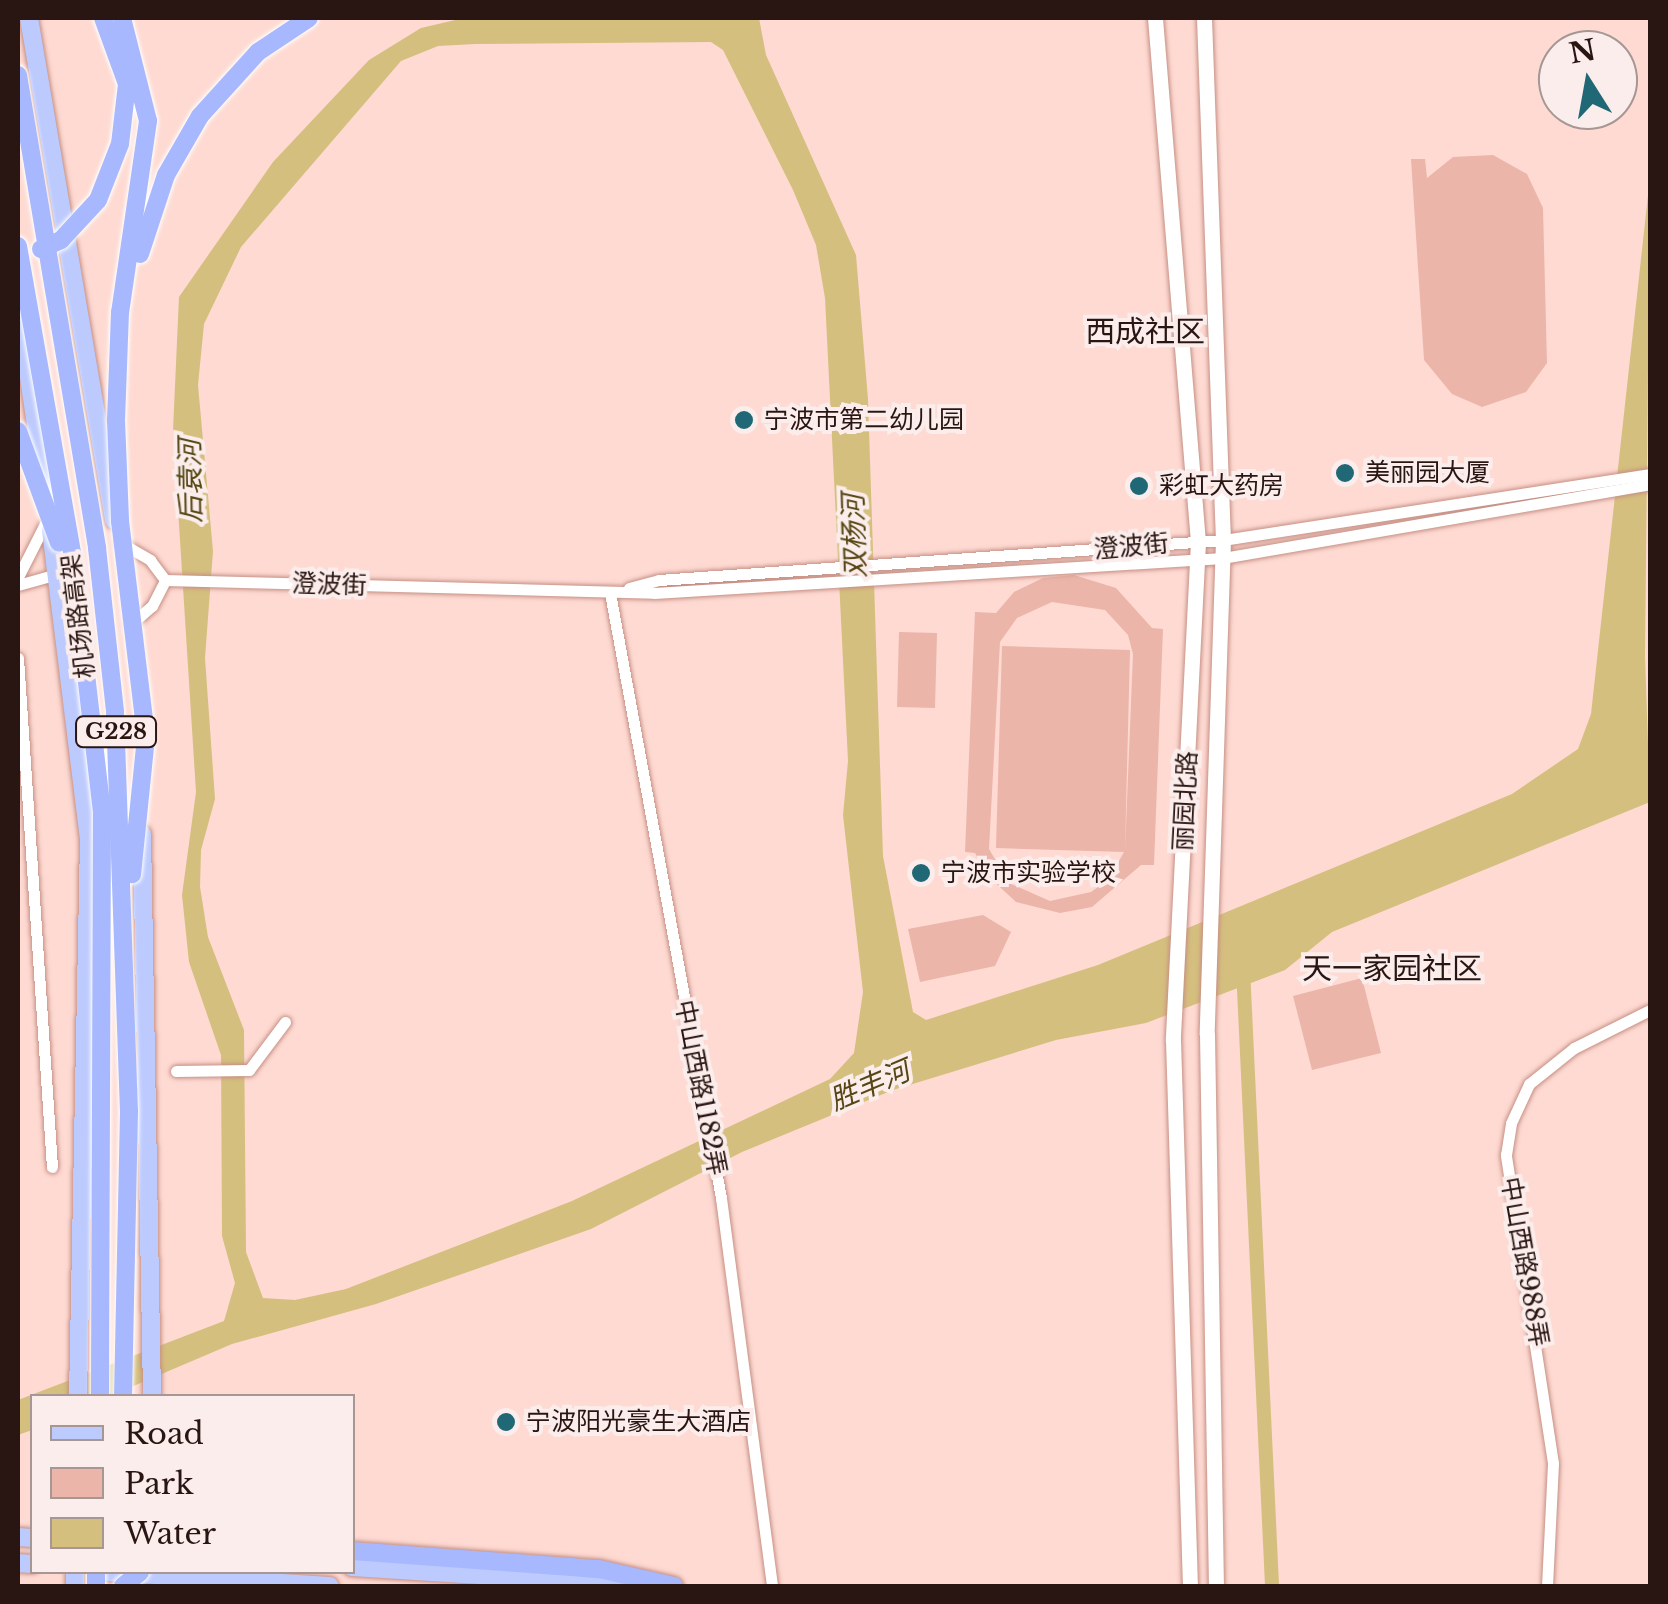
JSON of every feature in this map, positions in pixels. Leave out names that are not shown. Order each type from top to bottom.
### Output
[{"type":"highway","points":[[18,260],[61,240],[98,200],[120,144],[126,84],[103,18]]},
{"type":"highway","points":[[122,18],[148,121],[120,312],[120,521],[146,737],[126,934]]},
{"type":"highway","points":[[120,312],[166,175],[200,116],[258,52],[309,18]]},
{"type":"highway","name":"机场路高架","points":[[18,75],[97,548],[116,712],[126,934],[123,1394]]},
{"type":"highway","name":"机场路高架","points":[[18,246],[85,666],[102,811],[100,1394]]},
{"type":"highway","points":[[18,431],[54,524],[85,666]]},
{"type":"highway","points":[[355,1550],[599,1569],[674,1586]]},
{"type":"highway","points":[[121,1586],[142,1577]]},
{"type":"main road","points":[[29,18],[118,541],[139,733],[152,1394]]},
{"type":"main road","points":[[34,48],[41,18]]},
{"type":"main road","name":"丽园北路","points":[[1155,18],[1198,542],[1172,1040],[1190,1586]]},
{"type":"main road","name":"丽园北路","points":[[1204,18],[1223,558],[1207,1034],[1216,1586]]},
{"type":"main road","points":[[18,302],[50,516],[90,839],[78,1394]]},
{"type":"main road","points":[[355,1567],[665,1586]]},
{"type":"main road","points":[[142,1577],[330,1586]]},
{"type":"street","name":"澄波街","points":[[610,593],[659,580],[834,570],[881,574],[1223,558],[1606,488],[1650,474]]},
{"type":"street","name":"澄波街","points":[[166,580],[610,593],[836,584],[881,574],[1222,540],[1650,484]]},
{"type":"street","points":[[18,577],[50,516]]},
{"type":"street","points":[[118,541],[150,560],[166,580],[152,606],[128,627]]},
{"type":"street","points":[[18,585],[57,574]]},
{"type":"street","name":"中山西路1182弄","points":[[610,593],[721,1198],[772,1586]]},
{"type":"street","points":[[18,658],[52,1167]]},
{"type":"street","name":"中山西路988弄","points":[[1546,1586],[1553,1462],[1506,1155],[1511,1123],[1529,1084],[1612,1025],[1650,1010]]},
{"type":"street","points":[[176,1071],[249,1070],[285,1022]]},
{"type":"green space","points":[[1493,155],[1527,174],[1543,208],[1547,363],[1526,392],[1482,407],[1452,394],[1424,360],[1411,159],[1425,159],[1427,178],[1453,157]]},
{"type":"green space","points":[[1074,575],[1116,588],[1152,628],[1163,629],[1154,865],[1141,865],[1092,907],[1060,913],[1016,902],[988,876],[975,853],[965,852],[975,612],[996,613],[1014,592],[1043,578]],"holes":[[[1052,602],[1105,610],[1128,635],[1133,654],[1125,850],[1130,650],[1002,646],[996,848],[1124,852],[1108,880],[1091,892],[1050,901],[1009,883],[989,849],[1000,642],[1017,618]]]},
{"type":"green space","points":[[899,632],[937,633],[935,708],[897,707]]},
{"type":"green space","points":[[983,915],[1011,932],[995,966],[920,982],[908,929]]},
{"type":"green space","points":[[1362,978],[1381,1053],[1312,1070],[1293,996]]},
{"type":"water","points":[[464,18],[759,18],[766,55],[856,255],[868,399],[883,856],[913,1012],[926,1020],[1098,965],[1512,794],[1578,749],[1591,714],[1650,177],[1645,656],[1650,802],[1332,932],[1285,970],[1146,1023],[1056,1040],[893,1090],[742,1152],[591,1229],[376,1304],[232,1344],[115,1394],[34,1394],[224,1321],[235,1283],[222,1236],[221,1055],[189,962],[182,895],[196,792],[173,430],[179,297],[273,162],[369,60],[421,28]],"holes":[[[711,42],[723,50],[816,245],[825,298],[848,761],[843,815],[863,992],[854,1053],[830,1079],[572,1201],[346,1289],[295,1300],[263,1298],[246,1252],[244,1030],[208,937],[200,887],[201,850],[215,799],[205,658],[213,551],[198,385],[204,324],[241,247],[401,61],[438,46]]]},
{"type":"water","points":[[30,1395],[30,1431],[18,1435],[18,1400]]},
{"type":"waterway","points":[[1243,968],[1272,1586]]},
{"type":"place","name":"宁波市第二幼儿园","points":[[744,420]]},
{"type":"place","name":"美丽园大厦","points":[[1345,473]]},
{"type":"place","name":"彩虹大药房","points":[[1139,486]]},
{"type":"place","name":"宁波市实验学校","points":[[921,873]]},
{"type":"place","name":"宁波阳光豪生大酒店","points":[[506,1422]]},
{"type":"district","name":"西成社区","points":[[1145,332]]},
{"type":"district","name":"天一家园社区","points":[[1392,969]]},
{"type":"water label","name":"后袁河","points":[[191,481]]},
{"type":"water label","name":"双杨河","points":[[855,536]]},
{"type":"water label","name":"胜丰河","points":[[870,1086]]}]
